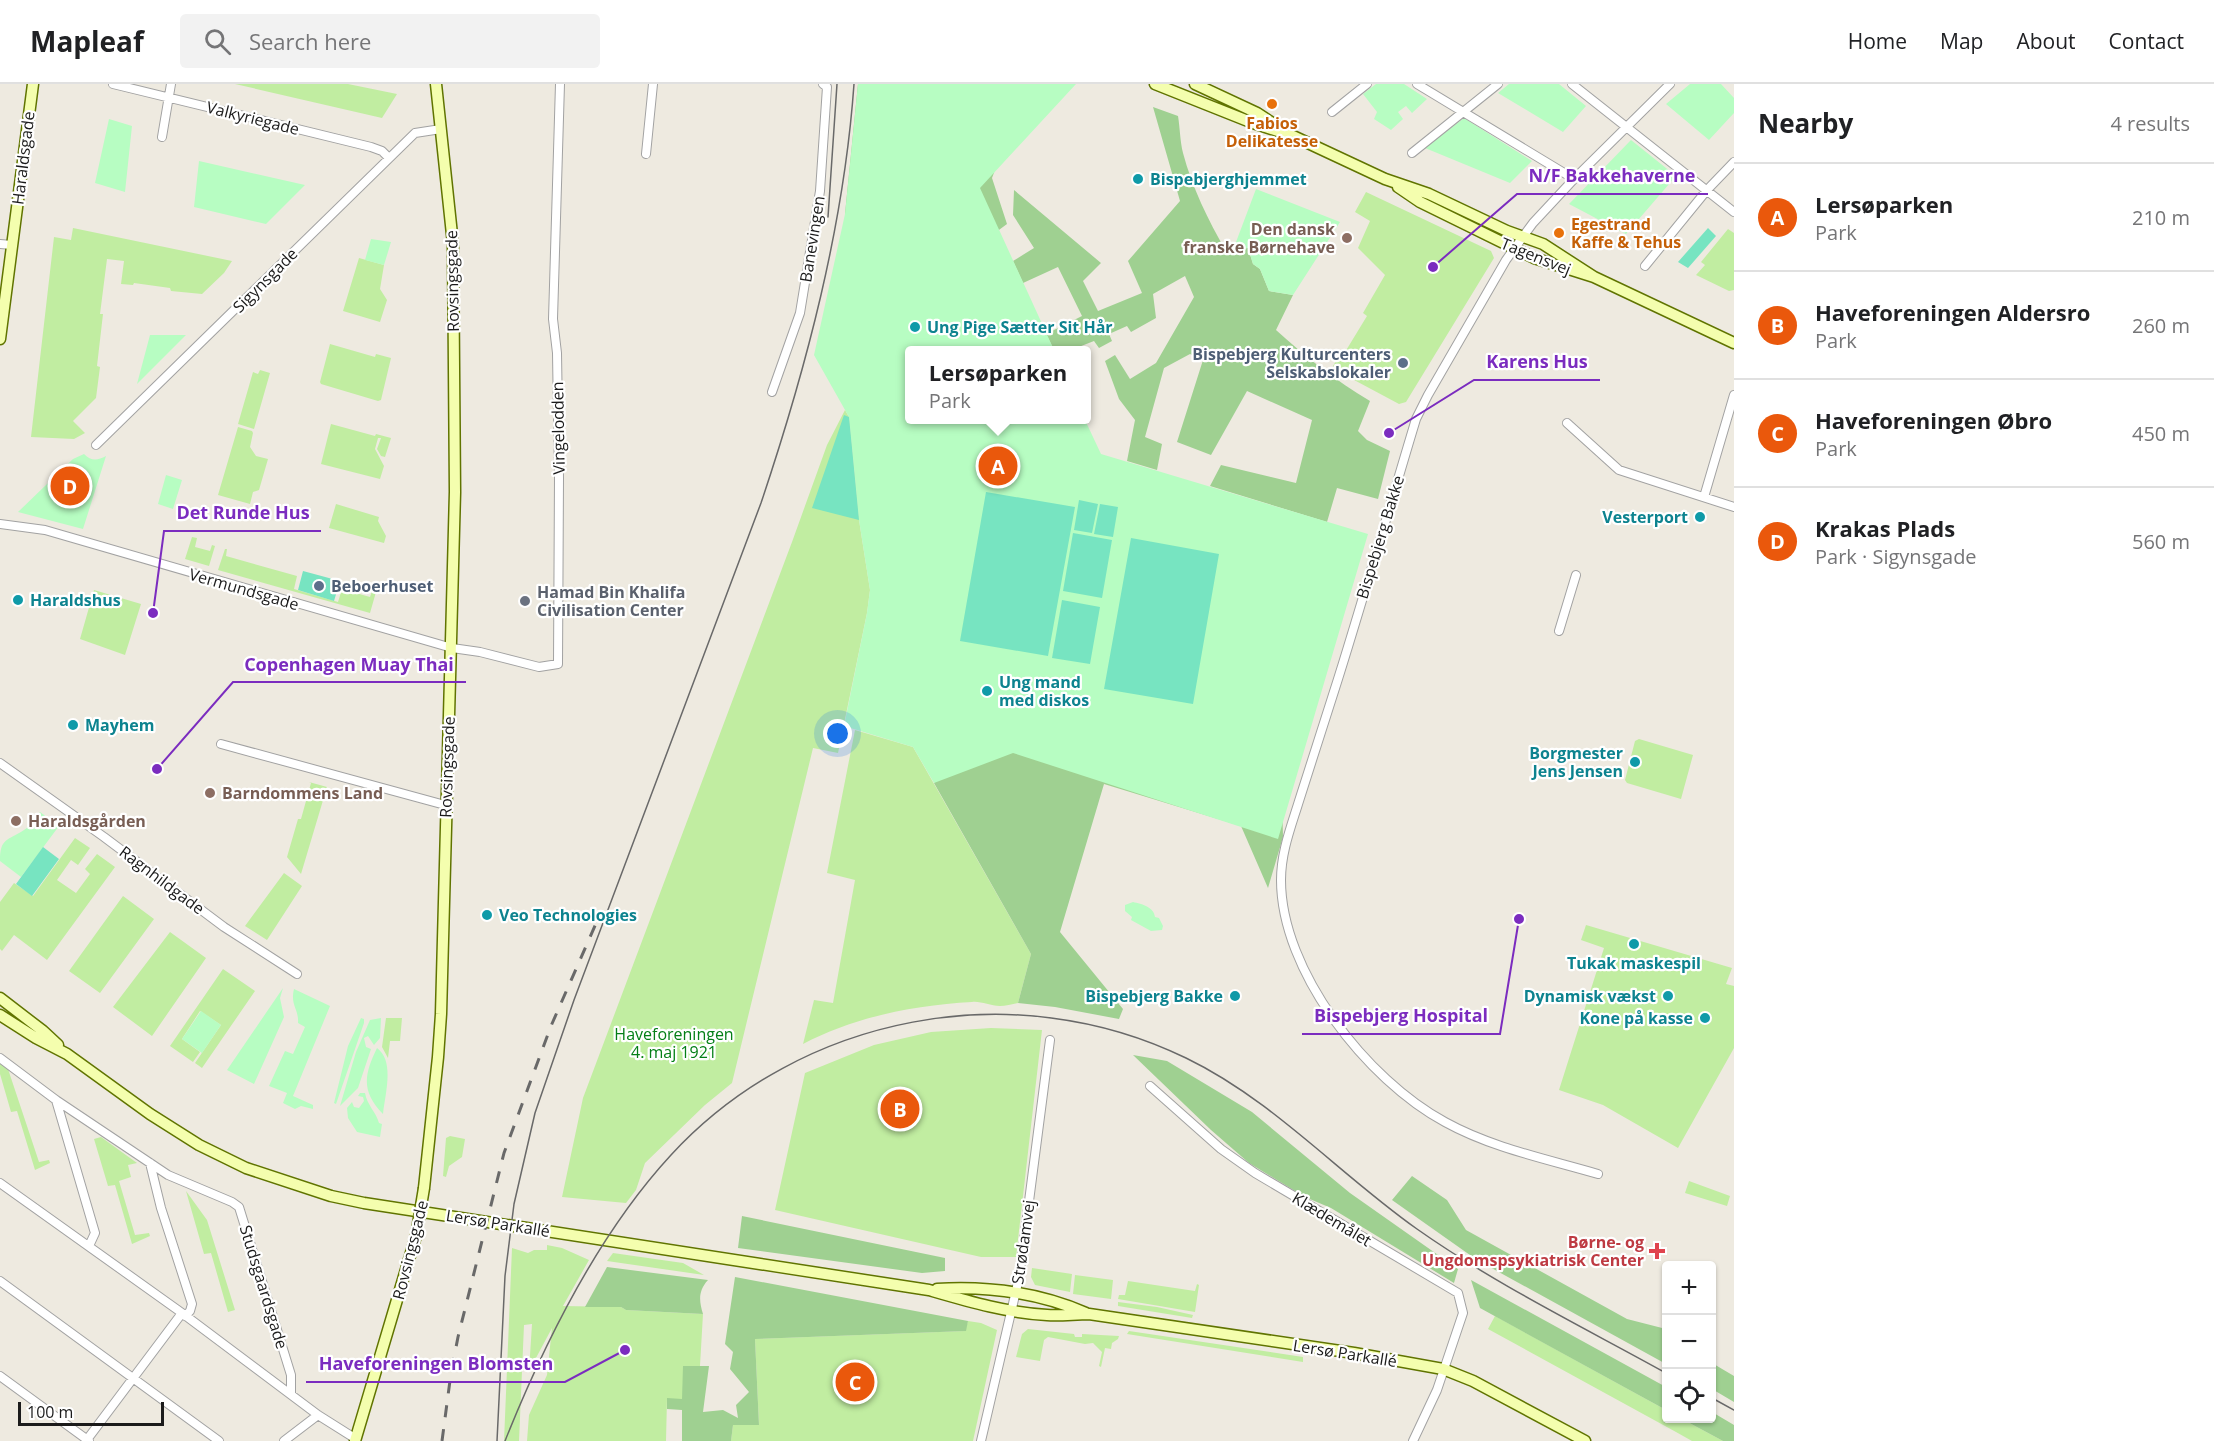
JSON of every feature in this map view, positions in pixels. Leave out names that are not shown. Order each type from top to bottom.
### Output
[{"type":"street","name":"Haraldsgade","points":[[0,339],[33,84]]},
{"type":"street","name":"Valkyriegade","points":[[113,84],[371,147],[382,151],[389,158]]},
{"type":"street","points":[[162,138],[171,84]]},
{"type":"street","name":"Rovsingsgade","points":[[356,1440],[416,1236],[424,1188],[440,1036],[455,492],[453,244],[435,84]]},
{"type":"street","name":"Vingelodden","points":[[452,648],[480,652],[539,667],[558,664],[559,478],[556,333],[553,319],[560,84]]},
{"type":"street","points":[[646,154],[653,84]]},
{"type":"street","name":"Banevingen","points":[[772,392],[800,313],[812,245],[825,132],[827,87],[823,84]]},
{"type":"street","name":"Tagensvej","points":[[1158,84],[1252,123],[1293,136],[1385,179],[1429,194],[1507,231],[1543,244],[1594,278]]},
{"type":"street","name":"Tagensvej","points":[[1195,84],[1257,113],[1293,136]]},
{"type":"street","points":[[1332,112],[1367,84]]},
{"type":"street","points":[[1417,84],[1574,179]]},
{"type":"street","points":[[1412,153],[1498,84]]},
{"type":"street","points":[[1572,84],[1734,212]]},
{"type":"street","name":"Bispebjerg Bakke","points":[[1598,1174],[1477,1137],[1423,1110],[1395,1087],[1366,1059],[1347,1035],[1305,973],[1283,912],[1281,879],[1285,845],[1416,419],[1523,236],[1574,179],[1670,84]]},
{"type":"street","name":"Sigynsgade","points":[[96,445],[415,133],[441,129]]},
{"type":"street","points":[[1645,266],[1707,190],[1734,162]]},
{"type":"street","name":"Tagensvej","points":[[1385,179],[1420,202],[1534,258],[1594,278],[1734,343]]},
{"type":"street","points":[[0,244],[12,245]]},
{"type":"street","points":[[1704,497],[1734,395]]},
{"type":"street","points":[[1567,423],[1619,470],[1734,507]]},
{"type":"street","name":"Vermundsgade","points":[[0,524],[45,530],[452,648]]},
{"type":"street","points":[[1559,631],[1576,575]]},
{"type":"street","points":[[220,744],[445,805]]},
{"type":"street","name":"Ragnhildgade","points":[[0,763],[224,927],[297,974]]},
{"type":"street","name":"Lersø Parkallé","points":[[0,998],[43,1031],[67,1054],[150,1114],[199,1145],[246,1168],[331,1196],[929,1290],[969,1302],[1011,1310],[1047,1315],[1089,1314],[1354,1353],[1443,1369],[1473,1381],[1585,1441]]},
{"type":"street","name":"Lersø Parkallé","points":[[0,1015],[67,1054]]},
{"type":"street","name":"Strødamvej","points":[[981,1441],[1019,1278],[1050,1040]]},
{"type":"street","name":"Studsgaardsgade","points":[[0,1058],[56,1100],[168,1175],[239,1207],[291,1375],[291,1394]]},
{"type":"street","name":"Klædemålet","points":[[1150,1086],[1221,1149],[1255,1173],[1458,1293],[1463,1313],[1437,1390],[1413,1441]]},
{"type":"street","points":[[56,1100],[95,1233],[89,1246]]},
{"type":"street","points":[[0,1376],[88,1441],[133,1378],[184,1315],[190,1311],[192,1304],[161,1208],[150,1163]]},
{"type":"street","name":"Studsgaardsgade","points":[[0,1183],[184,1315],[318,1415],[356,1440]]},
{"type":"street","points":[[0,1281],[219,1441]]},
{"type":"street","name":"Lersø Parkallé","points":[[929,1290],[971,1287],[1015,1293],[1070,1306],[1089,1314]]},
{"type":"street","points":[[284,1441],[318,1415]]},
{"type":"green space","points":[[235,84],[348,84],[397,94],[382,118]]},
{"type":"green space","points":[[858,84],[1019,106],[992,178],[1007,224],[984,241],[913,346],[905,346],[905,424],[914,424],[1282,799],[1283,837],[1268,888],[1241,826],[1104,784],[1060,932],[1123,1009],[1119,1019],[1055,1007],[1018,1003],[1031,954],[934,783],[941,774],[845,214]]},
{"type":"green space","points":[[858,84],[1076,84],[980,188],[1052,346],[905,346],[905,424],[1087,424],[1101,454],[1368,534],[1278,839],[1013,753],[934,783],[913,747],[844,726],[870,590],[859,520],[849,417],[814,355],[845,214]]},
{"type":"green space","points":[[1376,84],[1404,84],[1427,99],[1412,113],[1406,106],[1398,112],[1403,119],[1391,130],[1374,119],[1377,112],[1363,94]]},
{"type":"green space","points":[[1509,84],[1559,84],[1586,106],[1563,132],[1498,93]]},
{"type":"green space","points":[[1690,84],[1721,84],[1734,98],[1734,113],[1709,140],[1666,104]]},
{"type":"green space","points":[[1153,107],[1178,116],[1182,148],[1191,178],[1226,251],[1248,248],[1253,264],[1260,269],[1269,291],[1293,295],[1276,330],[1321,368],[1370,401],[1358,431],[1367,440],[1390,451],[1378,499],[1337,488],[1327,522],[1210,486],[1221,465],[1296,483],[1312,420],[1247,391],[1211,455],[1177,442],[1203,360],[1190,354],[1164,368],[1145,437],[1162,444],[1157,470],[1127,461],[1135,420],[1119,399],[1105,361],[1115,355],[1130,379],[1156,363],[1194,297],[1185,276],[1153,294],[1156,318],[1131,332],[1127,326],[1109,334],[1112,341],[1099,348],[1094,341],[1081,346],[1052,346],[1046,334],[1082,316],[1058,267],[1023,283],[1013,261],[1034,248],[1013,215],[1014,190],[1101,263],[1083,281],[1098,311],[1142,293],[1128,261],[1180,201]]},
{"type":"green space","points":[[1464,118],[1532,161],[1510,183],[1425,148]]},
{"type":"green space","points":[[109,119],[132,126],[125,192],[95,183]]},
{"type":"green space","points":[[1631,140],[1676,176],[1626,234],[1569,204]]},
{"type":"green space","points":[[199,161],[305,185],[266,224],[194,207]]},
{"type":"green space","points":[[1256,189],[1340,222],[1293,295],[1269,291],[1260,269],[1253,264],[1248,248],[1233,250]]},
{"type":"green space","points":[[1366,192],[1491,251],[1494,258],[1406,402],[1399,404],[1333,366],[1339,356],[1342,357],[1367,316],[1363,313],[1385,275],[1358,248],[1370,221],[1355,212]]},
{"type":"green space","points":[[73,228],[232,261],[224,273],[202,294],[171,291],[170,288],[134,283],[133,285],[121,284],[124,261],[107,259],[100,314],[103,314],[96,398],[73,421],[85,433],[74,439],[31,437],[54,237],[71,240]]},
{"type":"green space","points":[[1708,228],[1716,236],[1688,268],[1678,262]]},
{"type":"green space","points":[[1728,229],[1734,233],[1734,290],[1729,291],[1696,275],[1705,265],[1701,262]]},
{"type":"green space","points":[[371,239],[391,242],[384,265],[365,260]]},
{"type":"green space","points":[[359,258],[384,265],[380,289],[387,300],[380,322],[343,311]]},
{"type":"green space","points":[[150,335],[186,335],[137,384]]},
{"type":"green space","points":[[330,344],[375,357],[376,354],[391,358],[381,400],[321,384]]},
{"type":"green space","points":[[260,370],[270,373],[254,429],[238,424],[253,372],[258,374]]},
{"type":"green space","name":"Haveforeningen 4. maj 1921","points":[[845,410],[849,417],[859,520],[870,590],[867,613],[838,753],[813,748],[732,1083],[705,1105],[645,1163],[636,1190],[626,1203],[562,1197],[583,1098],[827,445]]},
{"type":"green space","points":[[844,415],[849,417],[859,520],[812,508]]},
{"type":"green space","points":[[331,424],[391,438],[385,457],[381,456],[377,449],[381,438],[378,438],[375,449],[384,466],[380,479],[321,464]]},
{"type":"green space","points":[[238,427],[252,431],[250,447],[256,456],[268,459],[259,490],[253,492],[250,504],[218,495]]},
{"type":"green space","points":[[84,454],[94,460],[106,456],[83,529],[18,512],[73,459]]},
{"type":"green space","points":[[166,475],[182,480],[173,509],[158,504]]},
{"type":"green space","points":[[986,492],[1075,507],[1048,656],[960,641]]},
{"type":"green space","points":[[1079,500],[1098,504],[1092,533],[1074,530]]},
{"type":"green space","points":[[336,504],[379,517],[378,521],[386,536],[384,543],[329,528]]},
{"type":"green space","points":[[1100,504],[1118,507],[1113,537],[1094,534]]},
{"type":"green space","points":[[1073,533],[1112,540],[1102,598],[1063,591]]},
{"type":"green space","points":[[192,537],[197,538],[195,547],[210,551],[212,545],[215,546],[209,566],[185,559]]},
{"type":"green space","points":[[1131,538],[1219,554],[1193,704],[1104,689]]},
{"type":"green space","points":[[225,549],[227,549],[226,556],[297,576],[294,589],[338,602],[342,589],[370,597],[372,591],[376,592],[370,613],[218,570]]},
{"type":"green space","name":"Beboerhuset","points":[[303,571],[340,581],[334,601],[298,590]]},
{"type":"green space","points":[[94,590],[141,604],[125,655],[80,639]]},
{"type":"green space","points":[[1062,600],[1100,607],[1090,664],[1052,658]]},
{"type":"green space","points":[[855,730],[913,747],[1031,954],[1018,1003],[1000,1006],[972,1002],[907,1009],[843,1026],[803,1044],[814,1000],[833,1003],[855,880],[827,873]]},
{"type":"green space","points":[[1639,739],[1693,755],[1681,799],[1627,783],[1625,780],[1635,741]]},
{"type":"green space","points":[[309,782],[327,787],[301,874],[287,857],[298,819],[301,819],[311,783]]},
{"type":"green space","points":[[40,812],[59,826],[21,877],[0,861],[1,848],[6,841],[28,827]]},
{"type":"green space","points":[[75,838],[90,848],[78,865],[71,860],[57,880],[76,893],[90,874],[85,869],[97,854],[115,867],[47,960],[14,935],[2,951],[0,949],[0,902],[14,883],[33,896]]},
{"type":"green space","points":[[43,847],[59,859],[32,896],[16,884]]},
{"type":"green space","points":[[284,873],[302,886],[267,940],[245,926]]},
{"type":"green space","points":[[123,896],[154,919],[100,993],[69,971]]},
{"type":"green space","points":[[1133,902],[1150,908],[1155,917],[1159,918],[1163,926],[1162,930],[1151,931],[1131,920],[1132,917],[1125,911],[1125,905]]},
{"type":"green space","points":[[1586,925],[1732,968],[1726,984],[1734,986],[1734,1048],[1678,1148],[1603,1105],[1559,1090],[1604,948],[1581,940]]},
{"type":"green space","points":[[170,932],[206,958],[152,1036],[113,1007]]},
{"type":"green space","points":[[223,969],[255,991],[202,1068],[195,1063],[221,1025],[200,1011],[182,1039],[200,1052],[193,1062],[170,1046]]},
{"type":"green space","points":[[283,988],[280,998],[284,1017],[254,1084],[227,1070]]},
{"type":"green space","points":[[294,989],[330,1006],[293,1096],[313,1105],[313,1109],[301,1106],[295,1109],[283,1103],[287,1093],[269,1086],[285,1051],[293,1054],[305,1027],[298,1023],[293,1000]]},
{"type":"green space","points":[[201,1011],[221,1025],[202,1053],[182,1039]]},
{"type":"green space","points":[[361,1018],[364,1019],[364,1023],[336,1104],[334,1103],[348,1046]]},
{"type":"green space","points":[[381,1018],[380,1038],[374,1045],[368,1036],[364,1038],[366,1047],[371,1049],[358,1088],[340,1106],[356,1052],[370,1020]]},
{"type":"green space","points":[[386,1018],[402,1018],[400,1041],[390,1041],[388,1058],[382,1047]]},
{"type":"green space","points":[[991,1028],[1042,1030],[1016,1257],[981,1257],[775,1210],[805,1073],[874,1045],[931,1032]]},
{"type":"green space","points":[[377,1048],[386,1061],[388,1078],[383,1114],[371,1098],[367,1082],[369,1066]]},
{"type":"green space","points":[[1133,1055],[1167,1061],[1252,1112],[1350,1193],[1458,1269],[1454,1283],[1331,1208],[1305,1197],[1249,1163]]},
{"type":"green space","points":[[3,1063],[8,1069],[39,1162],[49,1160],[50,1163],[35,1170],[17,1111],[11,1112],[0,1074],[0,1064]]},
{"type":"green space","points":[[360,1093],[365,1093],[379,1123],[382,1124],[380,1137],[357,1132],[348,1118],[347,1108],[352,1102],[354,1107],[359,1108],[364,1101],[363,1097],[358,1096]]},
{"type":"green space","points":[[450,1136],[465,1139],[462,1157],[449,1166],[446,1177],[443,1176],[446,1138]]},
{"type":"green space","points":[[101,1137],[137,1163],[128,1165],[131,1177],[119,1181],[135,1235],[149,1233],[150,1236],[132,1244],[115,1185],[108,1186],[94,1139]]},
{"type":"green space","points":[[1412,1176],[1447,1200],[1466,1230],[1627,1319],[1662,1328],[1662,1362],[1477,1260],[1392,1200]]},
{"type":"green space","points":[[1689,1181],[1730,1196],[1727,1206],[1685,1193]]},
{"type":"green space","points":[[186,1191],[207,1220],[235,1310],[228,1312],[211,1253],[204,1254]]},
{"type":"green space","points":[[742,1216],[945,1258],[945,1271],[922,1273],[738,1248]]},
{"type":"green space","points":[[547,1245],[562,1248],[589,1260],[563,1306],[621,1307],[626,1310],[703,1314],[698,1400],[667,1399],[666,1441],[527,1441],[529,1415],[547,1375],[552,1328],[529,1371],[532,1324],[524,1325],[519,1441],[504,1441],[512,1248],[528,1253],[534,1250],[547,1250]]},
{"type":"green space","points":[[613,1253],[683,1263],[704,1275],[607,1261]]},
{"type":"green space","points":[[607,1267],[708,1280],[700,1296],[703,1314],[626,1310],[621,1307],[585,1307]]},
{"type":"green space","points":[[1032,1268],[1072,1274],[1070,1292],[1035,1285],[1031,1277]]},
{"type":"green space","points":[[1075,1275],[1113,1280],[1111,1299],[1073,1294]]},
{"type":"green space","points":[[735,1277],[968,1321],[966,1331],[755,1339],[759,1425],[733,1425],[731,1441],[682,1441],[682,1410],[667,1409],[667,1398],[682,1399],[683,1366],[709,1366],[703,1412],[723,1410],[738,1418],[736,1405],[749,1392],[730,1369],[733,1352],[725,1344]]},
{"type":"green space","points":[[1471,1280],[1662,1385],[1662,1408],[1480,1308]]},
{"type":"green space","points":[[1128,1281],[1195,1291],[1197,1284],[1199,1285],[1195,1312],[1118,1299],[1119,1295],[1125,1295]]},
{"type":"green space","points":[[1118,1302],[1193,1315],[1192,1318],[1118,1306]]},
{"type":"green space","points":[[1495,1316],[1662,1408],[1662,1423],[1689,1423],[1723,1441],[1692,1441],[1488,1329]]},
{"type":"green space","points":[[968,1321],[981,1323],[997,1330],[973,1441],[731,1441],[733,1425],[759,1425],[755,1339],[965,1331]]},
{"type":"green space","points":[[1028,1329],[1074,1334],[1075,1337],[1082,1337],[1082,1334],[1119,1336],[1112,1343],[1111,1349],[1105,1348],[1101,1367],[1099,1366],[1102,1352],[1093,1343],[1085,1344],[1048,1337],[1044,1340],[1040,1361],[1016,1357],[1022,1334]]},
{"type":"green space","points":[[1129,1331],[1303,1357],[1303,1362],[1127,1334]]},
{"type":"green space","points":[[1716,1365],[1734,1376],[1734,1402],[1716,1391]]},
{"type":"green space","points":[[1716,1414],[1734,1425],[1734,1441],[1723,1441],[1689,1423],[1716,1423]]},
{"type":"tram line","points":[[828,217],[837,84]]},
{"type":"tram line","points":[[497,1441],[505,1276],[514,1204],[535,1113],[574,1000],[761,503],[778,452],[808,349],[832,244],[842,191],[854,84]]},
{"type":"tram line","points":[[505,1441],[556,1327],[597,1254],[620,1219],[671,1155],[723,1107],[782,1069],[846,1040],[913,1022],[982,1015],[1051,1018],[1120,1032],[1186,1058],[1218,1075],[1277,1116],[1388,1208],[1447,1249],[1540,1304],[1662,1371]]},
{"type":"tram line","points":[[1716,1400],[1734,1410]]},
{"type":"railway","points":[[442,1441],[458,1337],[504,1153],[551,1026],[601,912]]},
{"type":"place","name":"Fabios Delikatesse","points":[[1272,104]]},
{"type":"place","name":"Bispebjerghjemmet","points":[[1138,179]]},
{"type":"place","name":"Egestrand Kaffe & Tehus","points":[[1559,233]]},
{"type":"place","name":"Den dansk franske Børnehave","points":[[1347,238]]},
{"type":"place","name":"N/F Bakkehaverne","points":[[1433,267]]},
{"type":"place","name":"Ung Pige Sætter Sit Hår","points":[[915,327]]},
{"type":"place","name":"Bispebjerg Kulturcenters Selskabslokaler","points":[[1403,363]]},
{"type":"place","name":"Karens Hus","points":[[1389,433]]},
{"type":"place","name":"Lersøparken","points":[[998,466]]},
{"type":"place","name":"Krakas Plads","points":[[70,486]]},
{"type":"place","name":"Vesterport","points":[[1700,517]]},
{"type":"place","name":"Beboerhuset","points":[[319,586]]},
{"type":"place","name":"Haraldshus","points":[[18,600]]},
{"type":"place","name":"Hamad Bin Khalifa Civilisation Center","points":[[525,601]]},
{"type":"place","name":"Det Runde Hus","points":[[153,613]]},
{"type":"place","name":"Ung mand med diskos","points":[[987,691]]},
{"type":"place","name":"Mayhem","points":[[73,725]]},
{"type":"place","name":"Borgmester Jens Jensen","points":[[1635,762]]},
{"type":"place","name":"Copenhagen Muay Thai","points":[[157,769]]},
{"type":"place","name":"Barndommens Land","points":[[210,793]]},
{"type":"place","name":"Haraldsgården","points":[[16,821]]},
{"type":"place","name":"Veo Technologies","points":[[487,915]]},
{"type":"place","name":"Bispebjerg Hospital","points":[[1519,919]]},
{"type":"place","name":"Tukak maskespil","points":[[1634,944]]},
{"type":"place","name":"Bispebjerg Bakke","points":[[1235,996]]},
{"type":"place","name":"Dynamisk vækst","points":[[1668,996]]},
{"type":"place","name":"Kone på kasse","points":[[1705,1018]]},
{"type":"place","name":"Haveforeningen Aldersro","points":[[900,1109]]},
{"type":"place","name":"Børne- og Ungdomspsykiatrisk Center","points":[[1657,1251]]},
{"type":"place","name":"Haveforeningen Blomsten","points":[[625,1350]]},
{"type":"place","name":"Haveforeningen Øbro","points":[[855,1382]]}]
